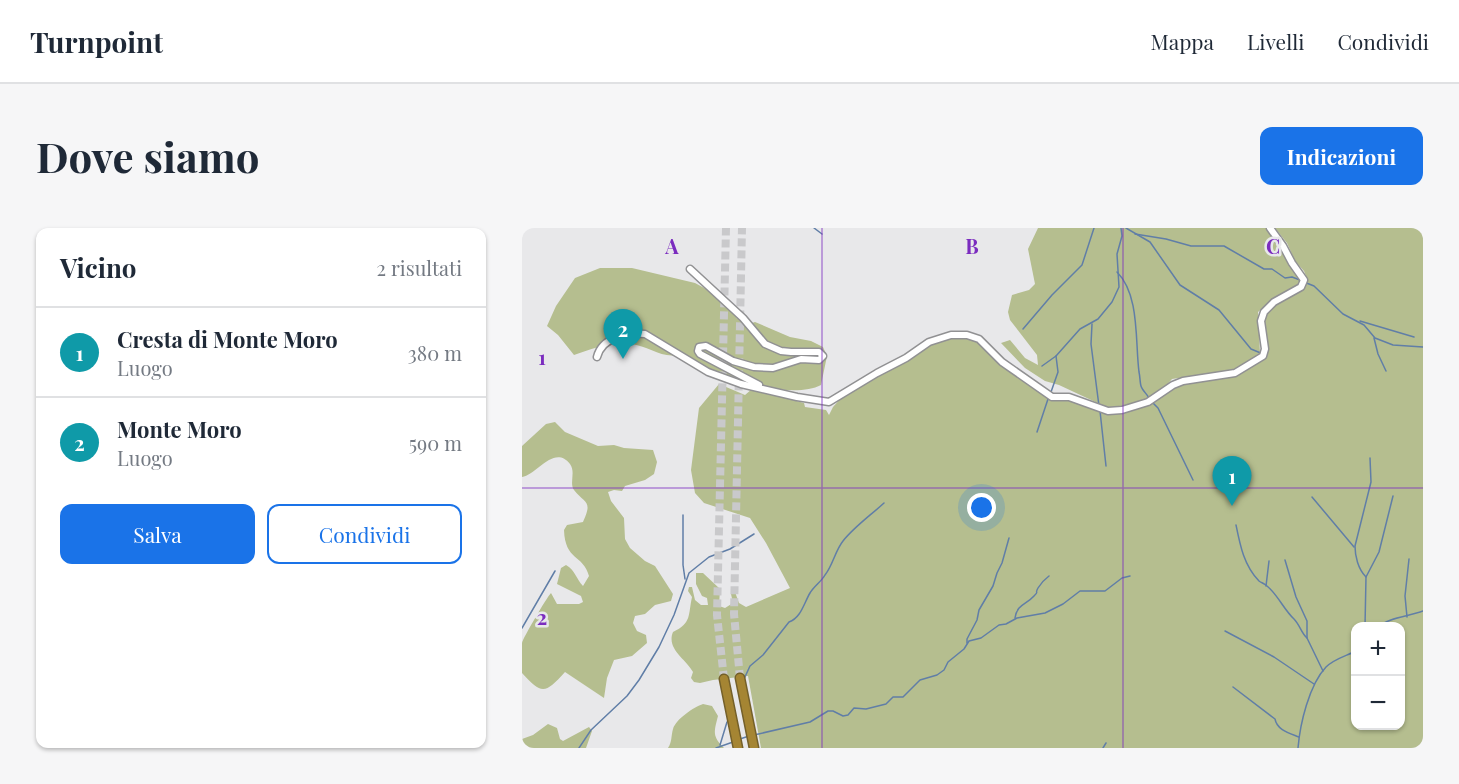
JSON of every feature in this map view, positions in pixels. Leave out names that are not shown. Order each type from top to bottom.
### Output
[{"type":"highway","points":[[740,678],[754,748]]},
{"type":"highway","points":[[724,679],[738,748]]},
{"type":"street","points":[[597,357],[604,344],[616,337],[634,333],[645,334],[708,372],[741,384],[797,398],[829,402],[906,358],[929,342],[951,335],[967,335],[979,339],[1002,362],[1052,397],[1069,397],[1108,411],[1122,410],[1151,401],[1173,385],[1183,381],[1235,373],[1263,354],[1261,321],[1264,312],[1274,302],[1304,283],[1270,228]]},
{"type":"street","points":[[690,269],[743,318],[765,344],[780,351],[822,354],[819,360],[801,359],[768,368],[737,363],[706,346],[699,347],[699,353],[707,358],[774,392]]},
{"type":"green space","points":[[1038,228],[1267,228],[1291,263],[1300,283],[1258,312],[1260,354],[1233,370],[1172,379],[1147,399],[1121,408],[1104,406],[1045,381],[1025,368],[1001,343],[1010,340],[1025,358],[1038,365],[1037,355],[1010,320],[1008,312],[1012,295],[1029,290],[1035,284],[1028,249]]},
{"type":"green space","points":[[1275,228],[1423,228],[1423,748],[761,748],[748,676],[700,683],[694,682],[691,678],[693,672],[674,649],[672,638],[673,632],[679,629],[688,618],[692,597],[688,591],[689,587],[692,587],[695,600],[701,605],[708,605],[707,598],[702,596],[696,584],[696,573],[703,573],[720,589],[719,606],[725,608],[733,603],[731,594],[735,592],[739,603],[746,607],[790,588],[750,518],[704,503],[695,493],[691,470],[699,408],[719,384],[745,395],[752,389],[804,403],[805,407],[826,410],[829,415],[842,397],[895,362],[938,340],[961,336],[978,340],[1051,398],[1069,398],[1122,411],[1154,403],[1165,393],[1184,382],[1235,374],[1263,357],[1262,327],[1266,313],[1279,302],[1303,288],[1308,281],[1304,271],[1295,261],[1287,243]]},
{"type":"green space","points":[[600,268],[632,268],[695,283],[719,296],[749,324],[755,322],[790,337],[811,341],[823,347],[827,356],[821,385],[810,389],[781,390],[750,384],[721,375],[681,354],[662,354],[638,345],[624,343],[595,348],[574,355],[558,335],[547,326],[556,306],[575,278]]},
{"type":"green space","points":[[555,422],[565,432],[598,446],[614,445],[653,450],[657,462],[654,474],[645,480],[625,486],[622,491],[608,492],[611,501],[624,518],[625,539],[630,548],[655,566],[673,594],[671,601],[655,605],[645,614],[635,616],[633,623],[637,631],[646,635],[647,643],[632,656],[614,660],[607,678],[604,698],[565,672],[553,685],[544,689],[534,685],[522,673],[522,643],[551,593],[557,604],[583,602],[581,596],[557,584],[561,568],[566,565],[569,567],[583,586],[589,576],[583,564],[567,547],[565,540],[564,530],[567,525],[583,522],[587,510],[586,503],[574,490],[570,464],[558,457],[522,477],[522,446],[546,424]]},
{"type":"green space","points":[[703,704],[712,706],[718,716],[715,733],[717,740],[724,748],[668,748],[673,729],[681,717]]},
{"type":"green space","points":[[548,724],[557,728],[560,739],[563,741],[589,727],[592,731],[586,748],[522,748],[522,739],[533,735]]},
{"type":"waterway","points":[[814,228],[822,234]]},
{"type":"waterway","points":[[1023,329],[1082,265],[1094,228]]},
{"type":"waterway","points":[[1042,366],[1056,356],[1080,329],[1098,319],[1112,302],[1119,287],[1117,254],[1122,236],[1121,228]]},
{"type":"waterway","points":[[1126,228],[1150,242],[1180,285],[1219,310],[1251,349],[1263,354]]},
{"type":"waterway","points":[[1135,234],[1191,246],[1224,246],[1264,269],[1272,269],[1285,278],[1292,277],[1300,280]]},
{"type":"waterway","points":[[1117,272],[1130,293],[1135,319],[1141,385],[1149,398]]},
{"type":"waterway","points":[[1304,282],[1314,286],[1343,314],[1364,325],[1375,338],[1393,345],[1423,347]]},
{"type":"waterway","points":[[1360,321],[1414,337]]},
{"type":"waterway","points":[[1092,324],[1091,344],[1099,406]]},
{"type":"waterway","points":[[1374,338],[1386,371]]},
{"type":"waterway","points":[[1051,392],[1058,372],[1056,356]]},
{"type":"waterway","points":[[1037,432],[1049,396]]},
{"type":"waterway","points":[[1152,402],[1158,408],[1193,480]]},
{"type":"waterway","points":[[1100,411],[1106,466]]},
{"type":"waterway","points":[[1366,577],[1358,562],[1355,546],[1371,482],[1370,458]]},
{"type":"waterway","points":[[1365,622],[1366,577],[1379,552],[1393,496]]},
{"type":"waterway","points":[[1312,497],[1354,547]]},
{"type":"waterway","points":[[744,679],[750,666],[763,655],[789,622],[799,614],[812,591],[828,571],[843,541],[884,503]]},
{"type":"waterway","points":[[683,515],[685,579]]},
{"type":"waterway","points":[[1236,525],[1241,548],[1250,569],[1259,581],[1274,594],[1307,638]]},
{"type":"waterway","points":[[579,748],[591,730],[627,696],[639,680],[659,647],[674,615],[689,573],[709,557],[730,549],[754,534]]},
{"type":"waterway","points":[[967,643],[979,610],[993,586],[1009,538]]},
{"type":"waterway","points":[[1407,617],[1405,596],[1409,559]]},
{"type":"waterway","points":[[1285,560],[1296,597],[1307,621],[1307,638],[1323,671]]},
{"type":"waterway","points":[[1266,586],[1269,561]]},
{"type":"waterway","points":[[522,628],[555,571]]},
{"type":"waterway","points":[[1015,618],[1020,607],[1037,593],[1040,584],[1049,576]]},
{"type":"waterway","points":[[754,735],[810,722],[828,711],[843,716],[848,715],[854,708],[866,709],[886,704],[893,697],[903,697],[920,680],[937,675],[944,670],[948,662],[964,649],[969,641],[981,638],[999,625],[1017,618],[1045,613],[1063,604],[1080,591],[1105,591],[1122,578],[1130,576]]},
{"type":"waterway","points":[[1386,622],[1423,611]]},
{"type":"waterway","points":[[1225,631],[1274,657],[1314,684]]},
{"type":"waterway","points":[[1298,748],[1306,705],[1320,675],[1333,662],[1351,653]]},
{"type":"waterway","points":[[1233,687],[1275,719],[1281,728],[1299,737]]},
{"type":"waterway","points":[[720,745],[727,722]]},
{"type":"waterway","points":[[740,739],[749,736]]},
{"type":"waterway","points":[[716,748],[733,742]]},
{"type":"waterway","points":[[1103,748],[1106,743]]},
{"type":"tunnel","points":[[724,679],[717,615],[726,228]]},
{"type":"tunnel","points":[[740,678],[734,614],[742,228]]},
{"type":"place","name":"Monte Moro","points":[[623,359]]},
{"type":"place","name":"Cresta di Monte Moro","points":[[1232,506]]}]
